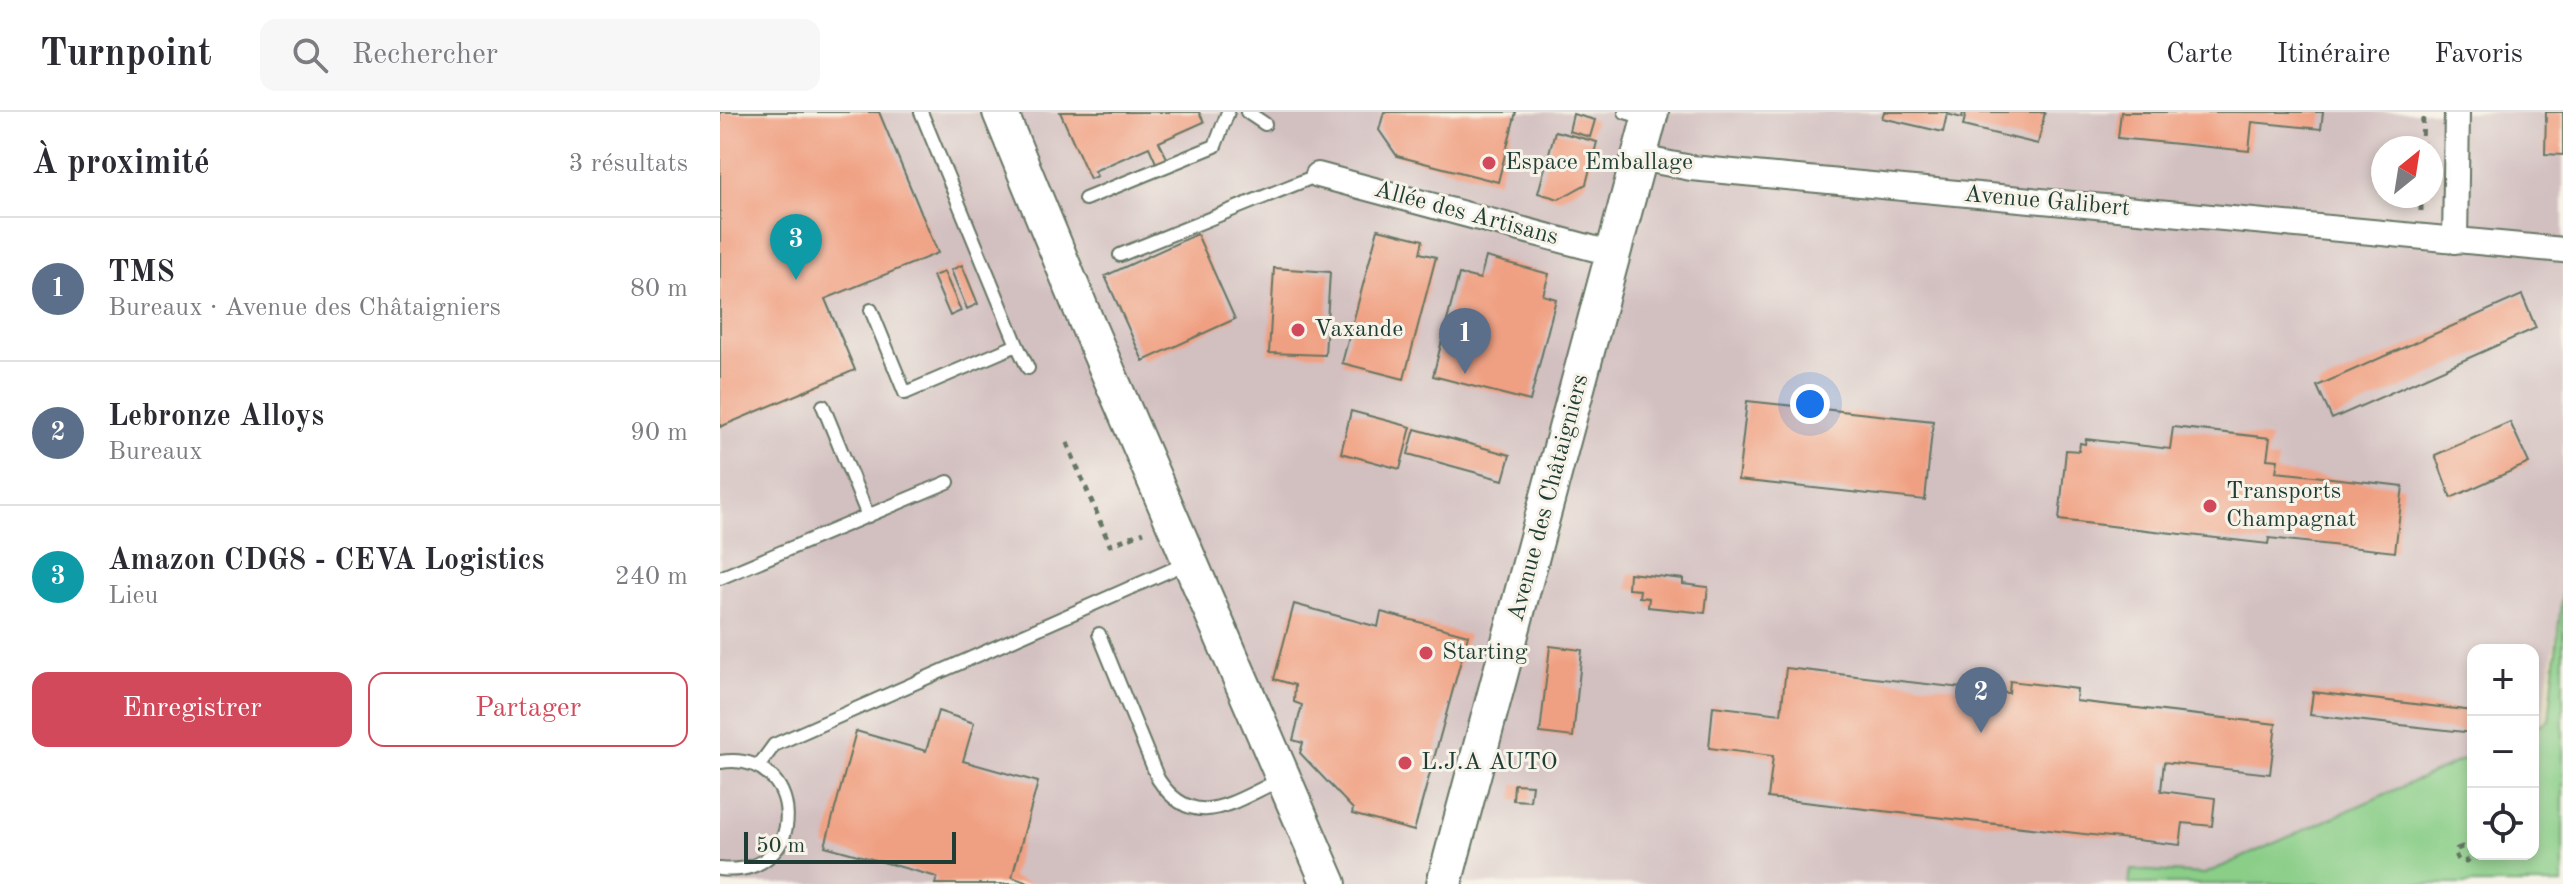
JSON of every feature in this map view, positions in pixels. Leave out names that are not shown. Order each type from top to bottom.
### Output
[{"type":"street","points":[[1000,112],[1086,321],[1329,884]]},
{"type":"street","points":[[2455,241],[2457,112]]},
{"type":"street","name":"Avenue des Châtaigniers","points":[[1444,884],[1640,158],[1642,114]]},
{"type":"street","name":"Avenue Galibert","points":[[1640,158],[1691,168],[2563,250]]},
{"type":"street","name":"Allée des Artisans","points":[[1318,175],[1614,254]]},
{"type":"lane","points":[[921,112],[1028,368]]},
{"type":"lane","points":[[1085,199],[1215,146],[1228,112]]},
{"type":"lane","points":[[1247,112],[1265,124]]},
{"type":"lane","points":[[1120,255],[1318,175]]},
{"type":"lane","points":[[871,310],[905,393],[1017,345]]},
{"type":"lane","points":[[823,406],[868,516]]},
{"type":"lane","points":[[720,578],[948,482]]},
{"type":"lane","points":[[758,767],[774,745],[1190,562]]},
{"type":"lane","points":[[1099,634],[1158,779],[1167,793],[1181,805],[1197,811],[1212,808],[1283,779]]},
{"type":"lane","points":[[720,762],[741,761],[758,767],[773,778],[783,793],[788,810],[787,828],[780,844],[768,858],[737,877],[720,869]]},
{"type":"path","points":[[2422,136],[2423,112]]},
{"type":"path","points":[[1067,443],[1110,545],[1152,528]]},
{"type":"shaded area","points":[[720,112],[2563,112],[2563,594],[2539,734],[2539,644],[2467,644],[2467,860],[2478,860],[2496,884],[720,884]]},
{"type":"green space","points":[[2563,581],[2563,884],[2129,884],[2131,870],[2205,874],[2467,758],[2467,860],[2539,860],[2539,725],[2549,720]]},
{"type":"building","points":[[720,112],[879,112],[938,253],[825,299],[855,370],[720,427]]},
{"type":"building","points":[[1060,112],[1199,112],[1204,122],[1159,142],[1168,160],[1157,165],[1149,147],[1094,171],[1097,176],[1090,179]]},
{"type":"building","points":[[1384,112],[1516,112],[1498,182],[1397,156],[1379,130]]},
{"type":"building","points":[[1884,112],[1963,112],[1962,118],[1947,114],[1943,132],[1882,118]]},
{"type":"building","points":[[1966,112],[2045,112],[2038,144],[1963,126]]},
{"type":"building","points":[[2121,112],[2323,112],[2321,129],[2252,122],[2249,151],[2118,138]]},
{"type":"building","points":[[2546,112],[2563,112],[2563,155],[2545,154]]},
{"type":"building","points":[[1573,114],[1595,120],[1590,137],[1569,131]]},
{"type":"building","points":[[1555,131],[1597,142],[1586,184],[1559,199],[1538,193]]},
{"type":"building","points":[[1378,229],[1423,240],[1420,253],[1436,257],[1404,379],[1342,363]]},
{"type":"building","points":[[1197,234],[1235,319],[1143,361],[1105,276]]},
{"type":"building","points":[[1486,257],[1549,274],[1543,295],[1556,299],[1530,401],[1433,376],[1459,274],[1480,279]]},
{"type":"building","points":[[962,265],[978,304],[967,309],[951,270]]},
{"type":"building","points":[[1274,268],[1330,272],[1325,355],[1269,353]]},
{"type":"building","points":[[944,272],[961,311],[950,316],[933,276]]},
{"type":"building","points":[[2522,295],[2536,328],[2332,419],[2317,386]]},
{"type":"building","points":[[1747,401],[1933,421],[1925,500],[1738,480]]},
{"type":"building","points":[[1351,411],[1411,427],[1400,469],[1341,453]]},
{"type":"building","points":[[2510,422],[2529,463],[2451,498],[2435,455]]},
{"type":"building","points":[[2173,427],[2270,438],[2267,459],[2278,460],[2276,472],[2403,486],[2395,552],[2269,538],[2268,544],[2059,520],[2066,450],[2079,451],[2080,443],[2085,444],[2086,439],[2170,449]]},
{"type":"building","points":[[1415,429],[1510,455],[1503,480],[1408,454]]},
{"type":"building","points":[[1629,573],[1683,579],[1683,584],[1708,587],[1705,613],[1648,607],[1649,598],[1639,597],[1640,590],[1628,589]]},
{"type":"building","points":[[1294,604],[1378,627],[1381,612],[1468,635],[1414,831],[1352,814],[1353,809],[1300,753],[1303,743],[1293,740],[1302,705],[1294,702],[1295,685],[1274,679]]},
{"type":"building","points":[[1550,646],[1582,650],[1573,737],[1540,733]]},
{"type":"building","points":[[1786,668],[1970,689],[1971,681],[1995,683],[1994,692],[2009,693],[2010,681],[2077,689],[2076,701],[2276,724],[2270,774],[2164,762],[2161,791],[2215,798],[2212,826],[2183,823],[2180,845],[1768,798],[1773,756],[1709,748],[1713,706],[1781,714]]},
{"type":"building","points":[[2313,692],[2467,710],[2467,732],[2310,715]]},
{"type":"building","points":[[938,711],[974,723],[963,761],[1038,782],[1012,877],[1031,884],[935,884],[937,877],[825,846],[856,731],[926,751]]},
{"type":"building","points":[[1514,784],[1532,785],[1530,801],[1513,800]]},
{"type":"place","name":"Espace Emballage","points":[[1489,163]]},
{"type":"place","name":"Amazon CDG8 - CEVA Logistics","points":[[796,280]]},
{"type":"place","name":"Vaxande","points":[[1298,330]]},
{"type":"place","name":"TMS","points":[[1465,374]]},
{"type":"place","name":"Transports Champagnat","points":[[2210,506]]},
{"type":"place","name":"Starting","points":[[1426,653]]},
{"type":"place","name":"Lebronze Alloys","points":[[1981,733]]},
{"type":"place","name":"L.J.A AUTO","points":[[1405,763]]}]
